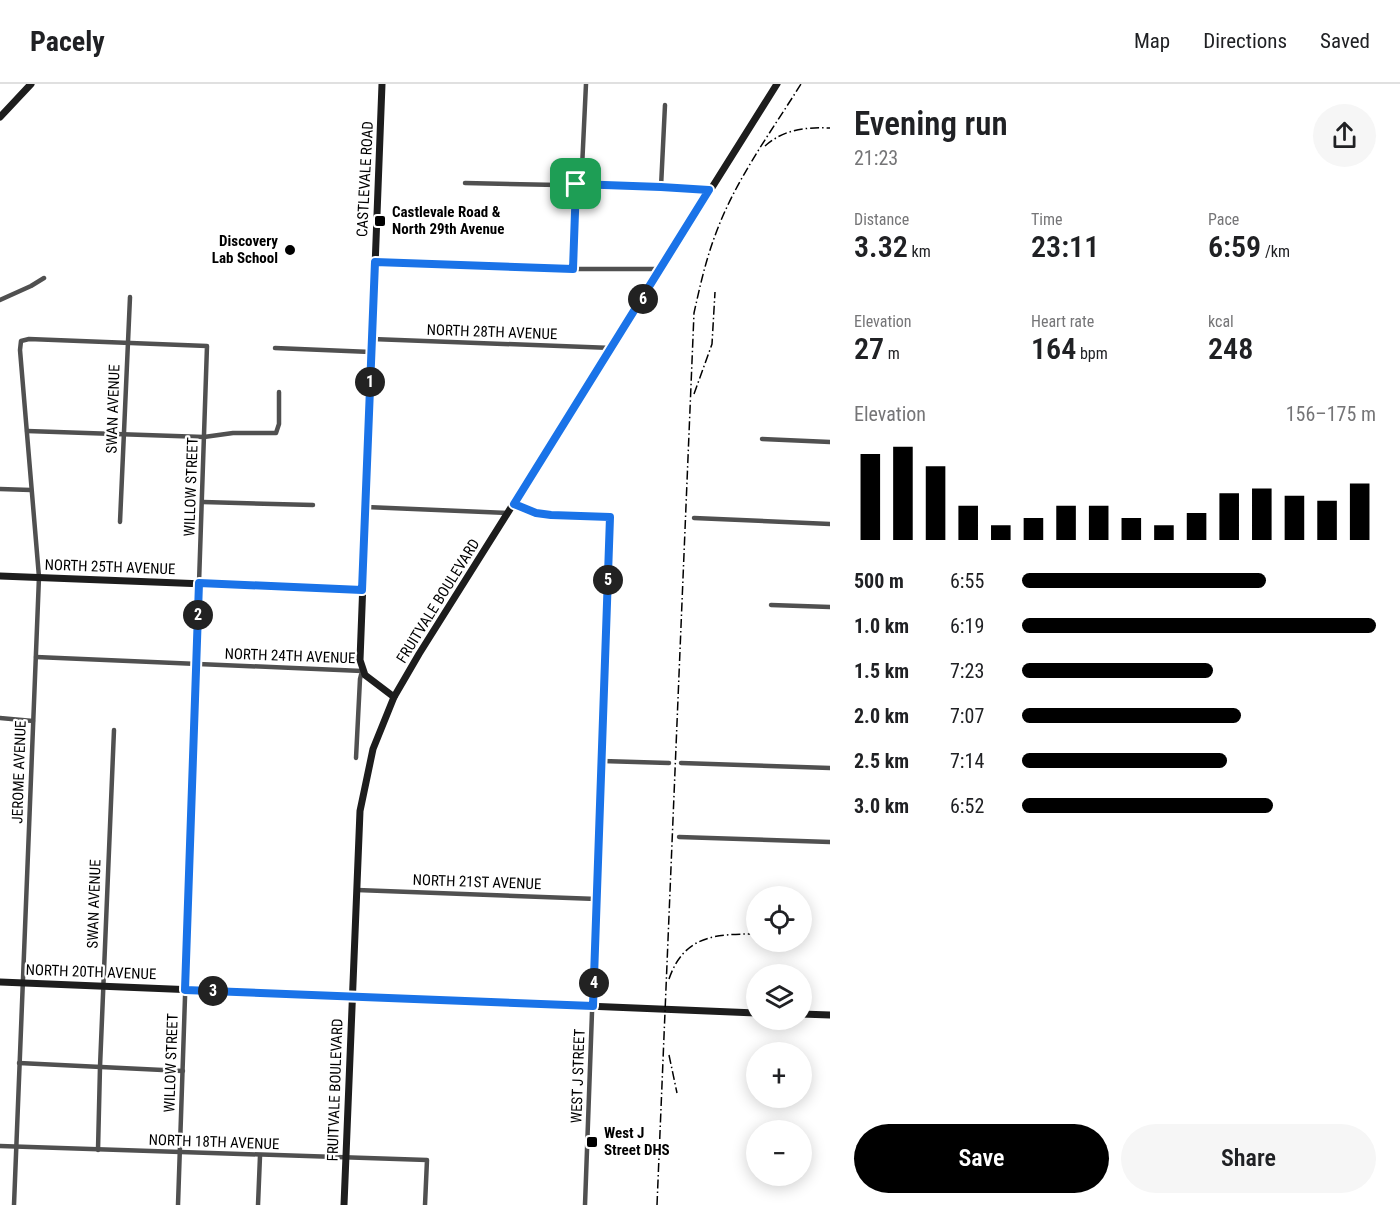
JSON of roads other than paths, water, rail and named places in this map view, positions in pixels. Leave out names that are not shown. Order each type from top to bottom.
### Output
[{"type":"street","points":[[0,117],[31,84]]},
{"type":"street","name":"CASTLEVALE ROAD","points":[[356,758],[362,671],[360,660],[362,590],[382,84]]},
{"type":"street","points":[[573,269],[576,184],[582,168],[586,84]]},
{"type":"street","name":"FRUITVALE BOULEVARD","points":[[344,1205],[360,811],[373,749],[394,697],[777,84]]},
{"type":"street","points":[[661,187],[665,105]]},
{"type":"street","points":[[465,183],[576,184],[709,190]]},
{"type":"street","points":[[375,262],[573,269],[661,269]]},
{"type":"street","points":[[0,300],[44,278]]},
{"type":"street","name":"SWAN AVENUE","points":[[120,522],[130,297]]},
{"type":"street","name":"JEROME AVENUE","points":[[14,1205],[39,577],[21,341],[29,339],[127,342]]},
{"type":"street","name":"NORTH 28TH AVENUE","points":[[372,339],[612,348]]},
{"type":"street","name":"WILLOW STREET","points":[[127,342],[207,346],[178,1205]]},
{"type":"street","points":[[275,348],[371,352]]},
{"type":"street","points":[[27,431],[204,437],[233,433],[276,433],[279,424],[279,392]]},
{"type":"street","points":[[762,439],[830,442]]},
{"type":"street","points":[[0,489],[31,490]]},
{"type":"street","points":[[203,502],[313,505]]},
{"type":"street","name":"WEST J STREET","points":[[514,504],[536,513],[610,517],[585,1205]]},
{"type":"street","points":[[366,507],[508,513]]},
{"type":"street","points":[[694,518],[830,524]]},
{"type":"street","name":"NORTH 25TH AVENUE","points":[[0,576],[362,590]]},
{"type":"street","points":[[771,605],[830,607]]},
{"type":"street","name":"NORTH 24TH AVENUE","points":[[36,657],[362,671]]},
{"type":"street","points":[[362,671],[394,697]]},
{"type":"street","points":[[0,718],[33,721]]},
{"type":"street","name":"SWAN AVENUE","points":[[98,1150],[114,730]]},
{"type":"street","points":[[602,761],[669,763]]},
{"type":"street","points":[[681,763],[830,768]]},
{"type":"street","points":[[679,837],[830,842]]},
{"type":"street","name":"NORTH 21ST AVENUE","points":[[357,890],[597,899]]},
{"type":"street","name":"NORTH 20TH AVENUE","points":[[0,982],[746,1012]]},
{"type":"street","points":[[812,1014],[830,1015]]},
{"type":"street","points":[[18,1063],[183,1071]]},
{"type":"street","name":"NORTH 18TH AVENUE","points":[[0,1146],[427,1160],[425,1205]]},
{"type":"street","points":[[258,1205],[260,1156]]},
{"type":"railway","points":[[657,1205],[694,313],[709,253],[724,213],[755,156],[801,84]]},
{"type":"railway","points":[[765,146],[772,140],[796,130],[830,128]]},
{"type":"railway","points":[[694,394],[712,344],[715,292]]},
{"type":"railway","points":[[669,979],[675,964],[693,945],[715,937],[746,934]]},
{"type":"railway","points":[[669,1055],[677,1093]]},
{"type":"place","name":"Castlevale Road & North 29th Avenue","points":[[380,221]]},
{"type":"place","name":"Discovery Lab School","points":[[290,250]]},
{"type":"place","name":"West J Street DHS","points":[[592,1142]]}]
